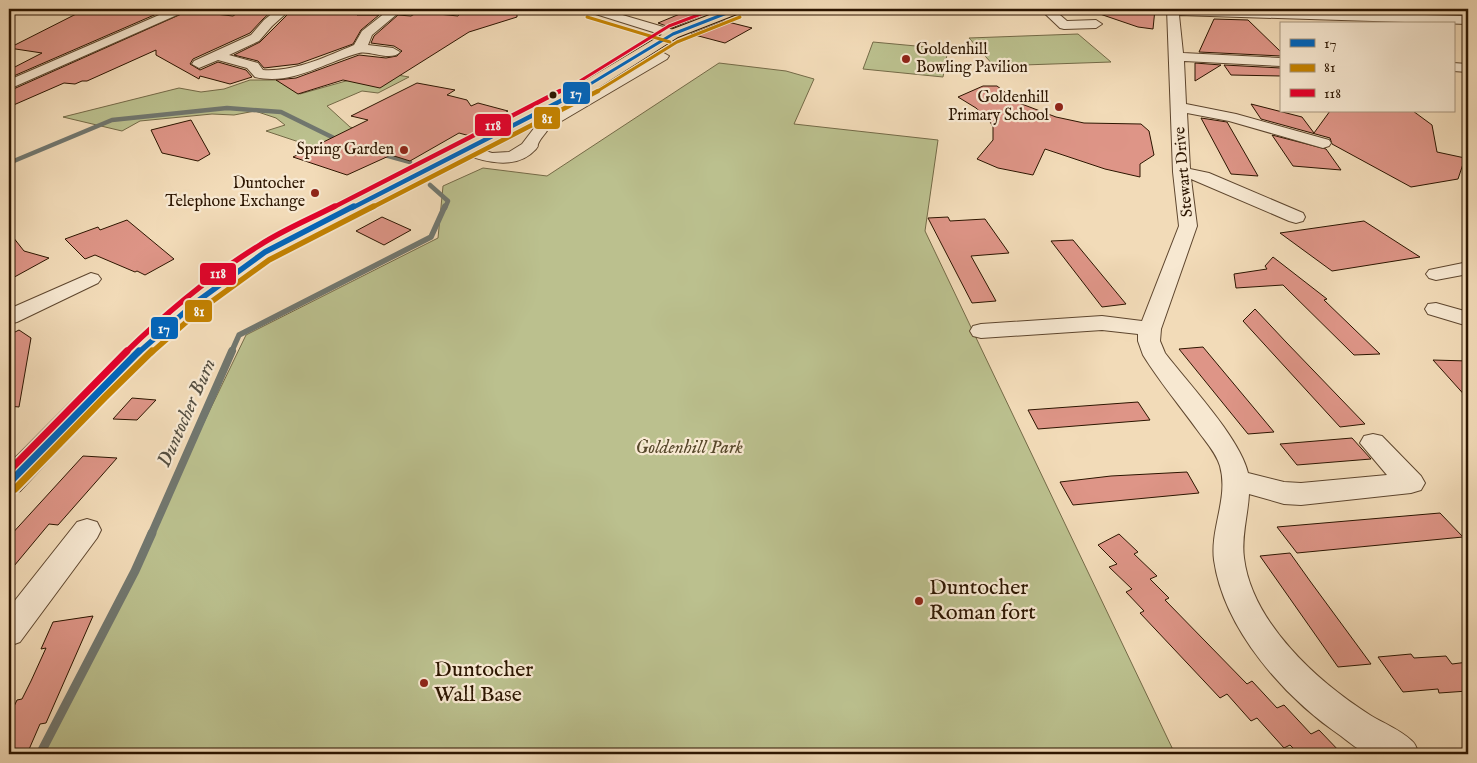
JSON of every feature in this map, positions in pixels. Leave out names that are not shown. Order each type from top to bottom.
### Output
[{"type":"main road","points":[[9,482],[124,365],[186,308],[230,274],[265,252],[303,232],[584,89],[673,34],[737,9]]},
{"type":"street","points":[[9,85],[182,9]]},
{"type":"street","points":[[198,64],[255,38],[268,23],[285,9]]},
{"type":"street","points":[[359,48],[366,34],[397,9]]},
{"type":"street","points":[[590,9],[673,34]]},
{"type":"street","points":[[1046,9],[1064,24]]},
{"type":"street","points":[[1429,9],[1443,19]]},
{"type":"street","points":[[1174,10],[1468,20]]},
{"type":"street","name":"Stewart Drive","points":[[1174,10],[1182,172],[1188,226],[1150,329],[1150,341],[1154,355],[1222,445],[1232,465],[1236,480],[1228,536],[1229,560],[1236,587],[1251,618],[1272,649],[1312,692],[1331,708],[1401,754]]},
{"type":"street","points":[[1048,25],[1096,24]]},
{"type":"street","points":[[218,56],[247,63],[253,66],[254,70],[260,74],[280,75],[311,67],[359,48],[393,52]]},
{"type":"street","points":[[467,150],[489,159],[513,158],[523,153],[530,146],[530,141],[543,126],[662,56]]},
{"type":"street","points":[[1177,58],[1280,62]]},
{"type":"street","points":[[1454,67],[1468,68]]},
{"type":"street","points":[[9,76],[26,77]]},
{"type":"street","points":[[1178,107],[1231,117],[1323,143]]},
{"type":"street","points":[[1182,172],[1203,176],[1296,217]]},
{"type":"street","points":[[1436,274],[1468,268]]},
{"type":"street","points":[[9,317],[91,279]]},
{"type":"street","points":[[30,285],[52,297]]},
{"type":"street","points":[[1436,310],[1468,319]]},
{"type":"street","points":[[981,331],[1102,323],[1115,323],[1150,329]]},
{"type":"street","points":[[1236,480],[1284,493],[1301,494],[1411,483],[1373,443]]},
{"type":"street","points":[[9,632],[87,530]]},
{"type":"green space","points":[[1078,34],[1111,62],[994,66],[969,38]]},
{"type":"green space","name":"Goldenhill Bowling Pavilion","points":[[873,42],[948,49],[943,77],[863,69]]},
{"type":"green space","name":"Goldenhill Park","points":[[719,63],[786,71],[814,79],[794,124],[938,140],[925,231],[1175,754],[44,754],[246,335],[438,238],[443,186],[483,168],[547,176]]},
{"type":"green space","points":[[386,73],[409,77],[378,93],[362,91],[327,106],[350,127],[379,135],[314,147],[266,131],[285,125],[276,118],[255,111],[234,115],[212,114],[140,121],[122,131],[63,117],[179,88],[201,92],[224,89],[250,80],[277,80],[300,94],[360,77]]},
{"type":"building","points":[[86,9],[168,9],[9,78],[9,70],[42,53],[9,48]]},
{"type":"building","points":[[244,9],[274,9],[250,33],[193,59],[190,64],[200,70],[218,62],[246,70],[252,77],[230,84],[200,76],[199,79],[156,55],[156,50],[87,81],[75,84],[64,83],[9,107],[9,91],[188,11],[233,16]]},
{"type":"building","points":[[1094,9],[1155,9],[1153,29],[1138,27],[1094,12]]},
{"type":"building","points":[[292,10],[344,11],[360,13],[357,15],[379,15],[361,30],[353,44],[298,64],[264,68],[258,61],[234,55],[260,42]]},
{"type":"building","points":[[687,11],[703,15],[672,28],[658,23]]},
{"type":"building","points":[[418,12],[458,16],[461,12],[517,13],[517,17],[469,32],[380,88],[343,80],[298,94],[276,80],[296,78],[359,55],[386,58],[397,56],[402,51],[394,46],[371,43],[374,36],[398,15],[411,16]]},
{"type":"building","points":[[1214,19],[1248,20],[1280,51],[1280,56],[1199,52]]},
{"type":"building","points":[[724,21],[752,28],[725,43],[691,34]]},
{"type":"building","points":[[1195,63],[1221,65],[1195,81]]},
{"type":"building","points":[[1224,65],[1280,68],[1280,76],[1231,75]]},
{"type":"building","points":[[417,83],[455,90],[447,95],[467,100],[471,106],[478,103],[508,111],[496,118],[499,119],[470,136],[459,133],[410,161],[391,155],[347,175],[293,157],[368,120],[351,116]]},
{"type":"building","points":[[983,86],[997,86],[1019,103],[1056,117],[1084,123],[1141,124],[1149,131],[1154,155],[1140,164],[1140,177],[1105,169],[1045,149],[1033,175],[998,168],[977,159],[993,140],[993,127],[989,120],[976,108],[958,97]]},
{"type":"building","points":[[1251,104],[1302,117],[1314,133],[1329,112],[1414,112],[1432,125],[1437,152],[1465,158],[1458,179],[1411,187],[1332,144],[1330,138],[1261,119]]},
{"type":"building","points":[[1201,118],[1227,122],[1258,176],[1231,174]]},
{"type":"building","points":[[191,120],[210,154],[198,161],[162,153],[151,130]]},
{"type":"building","points":[[1272,135],[1326,149],[1341,170],[1293,166]]},
{"type":"building","points":[[382,217],[411,230],[384,245],[356,231]]},
{"type":"building","points":[[948,217],[950,221],[985,219],[1009,253],[971,256],[996,301],[972,303],[928,218]]},
{"type":"building","points":[[127,220],[174,259],[145,275],[95,255],[85,259],[65,239],[98,227],[100,230]]},
{"type":"building","points":[[1364,221],[1420,257],[1332,271],[1280,233]]},
{"type":"building","points":[[9,232],[24,251],[49,258],[9,280]]},
{"type":"building","points":[[1073,240],[1126,304],[1102,307],[1051,241]]},
{"type":"building","points":[[1273,257],[1327,299],[1324,300],[1380,354],[1354,355],[1283,285],[1236,288],[1234,274],[1267,269],[1265,266]]},
{"type":"building","points":[[1255,309],[1365,424],[1340,427],[1243,321]]},
{"type":"building","points":[[19,330],[31,338],[19,407],[9,406],[9,335]]},
{"type":"building","points":[[1203,347],[1274,432],[1248,434],[1179,349]]},
{"type":"building","points":[[1433,360],[1468,361],[1468,399]]},
{"type":"building","points":[[132,398],[156,400],[137,420],[113,419]]},
{"type":"building","points":[[1138,402],[1150,420],[1038,429],[1028,410]]},
{"type":"building","points":[[1352,438],[1371,459],[1297,465],[1280,444]]},
{"type":"building","points":[[83,456],[117,458],[58,525],[49,524],[9,572],[9,537]]},
{"type":"building","points":[[1187,472],[1199,493],[1073,505],[1060,482],[1111,476]]},
{"type":"building","points":[[1440,513],[1463,537],[1297,553],[1277,527]]},
{"type":"building","points":[[1119,534],[1138,552],[1134,554],[1157,576],[1150,579],[1169,598],[1165,600],[1247,684],[1252,681],[1277,708],[1284,705],[1311,734],[1319,730],[1342,754],[1299,754],[1290,745],[1284,748],[1257,718],[1251,721],[1227,694],[1220,698],[1140,613],[1144,611],[1126,592],[1132,589],[1109,567],[1117,564],[1098,545]]},
{"type":"building","points":[[1290,553],[1371,664],[1338,667],[1260,556]]},
{"type":"building","points":[[93,616],[46,723],[40,724],[27,754],[9,754],[9,717],[17,700],[22,699],[31,681],[46,648],[41,649],[53,622]]},
{"type":"building","points":[[1411,654],[1414,658],[1446,656],[1452,664],[1468,662],[1468,691],[1439,693],[1438,689],[1403,692],[1378,657]]},
{"type":"waterway","points":[[9,163],[112,120],[227,108],[281,112],[340,141]]},
{"type":"waterway","name":"Duntocher Burn","points":[[381,154],[410,162]]},
{"type":"waterway","name":"Duntocher Burn","points":[[430,185],[448,201],[445,208]]},
{"type":"waterway","name":"Duntocher Burn","points":[[231,353],[239,335],[431,237],[445,206]]},
{"type":"waterway","name":"Duntocher Burn","points":[[151,535],[232,351]]},
{"type":"waterway","name":"Duntocher Burn","points":[[40,754],[135,571],[152,533]]},
{"type":"transit line","name":"118","points":[[9,471],[98,379],[159,321],[192,293],[261,244],[580,81],[669,26],[714,9]]},
{"type":"transit line","name":"17","points":[[9,483],[99,390],[162,330],[229,276],[265,252],[584,89],[673,34],[737,9]]},
{"type":"transit line","name":"81","points":[[587,17],[670,42]]},
{"type":"transit line","name":"81","points":[[15,489],[105,397],[167,338],[200,310],[269,260],[588,97],[677,42],[740,17]]},
{"type":"place","name":"Goldenhill Bowling Pavilion","points":[[906,59]]},
{"type":"place","name":"Goldenhill Primary School","points":[[1059,107]]},
{"type":"place","name":"Spring Garden","points":[[404,150]]},
{"type":"place","name":"Duntocher Telephone Exchange","points":[[315,193]]},
{"type":"place","name":"Duntocher Roman fort","points":[[919,601]]},
{"type":"place","name":"Duntocher Wall Base","points":[[424,683]]}]
